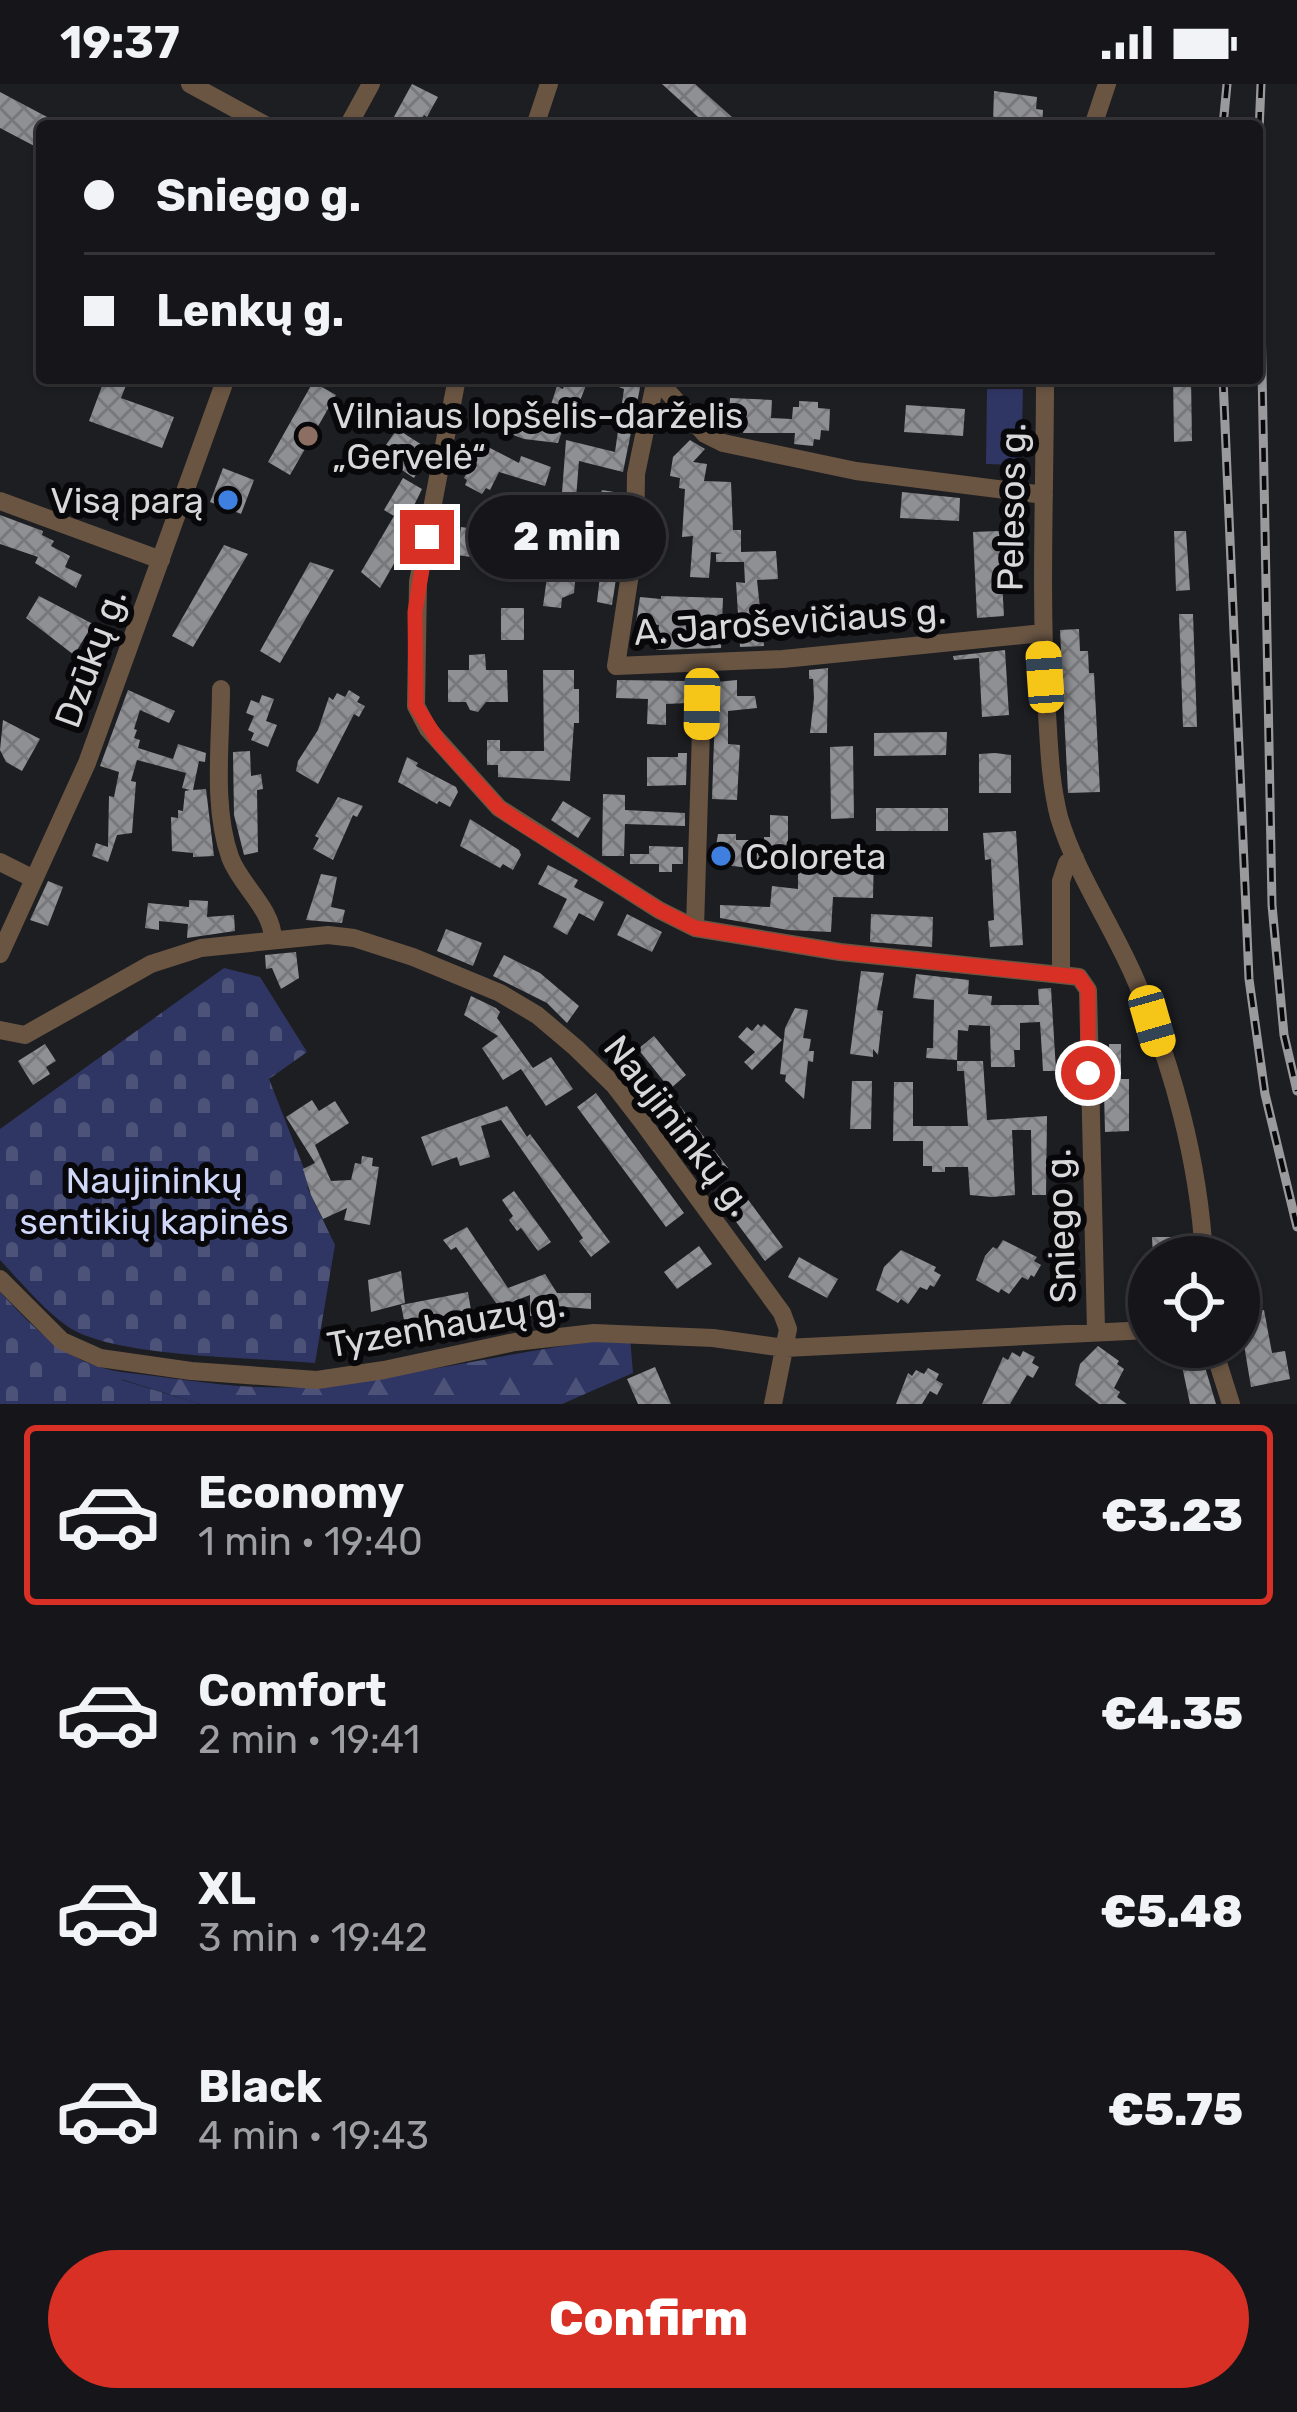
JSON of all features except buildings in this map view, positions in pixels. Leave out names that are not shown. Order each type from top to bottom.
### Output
[{"type":"street","points":[[190,84],[256,120]]},
{"type":"street","points":[[351,120],[370,84]]},
{"type":"street","points":[[537,120],[549,84]]},
{"type":"street","points":[[1095,120],[1107,84]]},
{"type":"street","name":"Dzūkų g.","points":[[0,954],[87,763],[224,384]]},
{"type":"street","points":[[456,384],[418,582],[416,706],[428,729],[499,808],[695,928],[840,952],[1061,975],[1061,881],[1067,863],[1076,858]]},
{"type":"street","name":"A. Jaroševičiaus g.","points":[[655,384],[636,474],[634,541],[616,666],[703,664],[1042,633]]},
{"type":"street","points":[[662,384],[713,439],[886,476],[1045,495]]},
{"type":"street","name":"Pelesos g.","points":[[1045,384],[1042,633],[1054,791],[1076,858],[1152,1021],[1180,1117],[1203,1236]]},
{"type":"street","points":[[0,501],[161,560]]},
{"type":"street","points":[[695,928],[703,664]]},
{"type":"street","points":[[221,688],[220,773],[226,843],[240,880],[273,929],[273,939]]},
{"type":"street","points":[[0,862],[34,879]]},
{"type":"street","name":"Naujininkų g.","points":[[0,1030],[25,1035],[172,956],[222,944],[328,935],[354,938],[460,975],[536,1015],[614,1085],[782,1313],[788,1329],[785,1348]]},
{"type":"street","name":"Sniego g.","points":[[1061,975],[1079,977],[1088,990],[1096,1330]]},
{"type":"street","name":"Tyzenhauzų g.","points":[[0,1279],[62,1341],[100,1358],[191,1371],[317,1380],[515,1342],[594,1334],[713,1338],[785,1348],[1128,1330]]},
{"type":"street","points":[[773,1404],[785,1348]]},
{"type":"street","points":[[1220,1368],[1231,1404]]},
{"type":"green space","points":[[987,389],[1023,389],[1021,465],[986,464]]},
{"type":"green space","name":"Naujininkų sentikių kapinės","points":[[224,968],[260,977],[307,1052],[269,1079],[310,1184],[307,1187],[335,1245],[315,1363],[150,1350],[88,1337],[58,1319],[0,1260],[0,1129]]},
{"type":"green space","points":[[0,1292],[68,1353],[121,1372],[122,1380],[200,1404],[0,1404]]},
{"type":"green space","points":[[630,1337],[633,1373],[562,1404],[200,1404],[121,1379],[121,1372],[241,1386],[313,1386]]},
{"type":"railway","points":[[1224,120],[1227,84]]},
{"type":"railway","points":[[1260,120],[1261,84]]},
{"type":"railway","points":[[1223,384],[1249,979],[1265,1094],[1297,1227]]},
{"type":"railway","points":[[1262,384],[1272,905],[1284,1035],[1297,1091]]},
{"type":"place","name":"Vilniaus lopšelis-darželis „Gervelė“","points":[[308,436]]},
{"type":"place","name":"Visą parą","points":[[228,500]]},
{"type":"place","name":"Coloreta","points":[[721,856]]},
{"type":"route","points":[[427,537],[415,612],[416,706],[428,729],[499,808],[695,928],[840,952],[1079,977],[1088,990],[1088,1073]]}]
